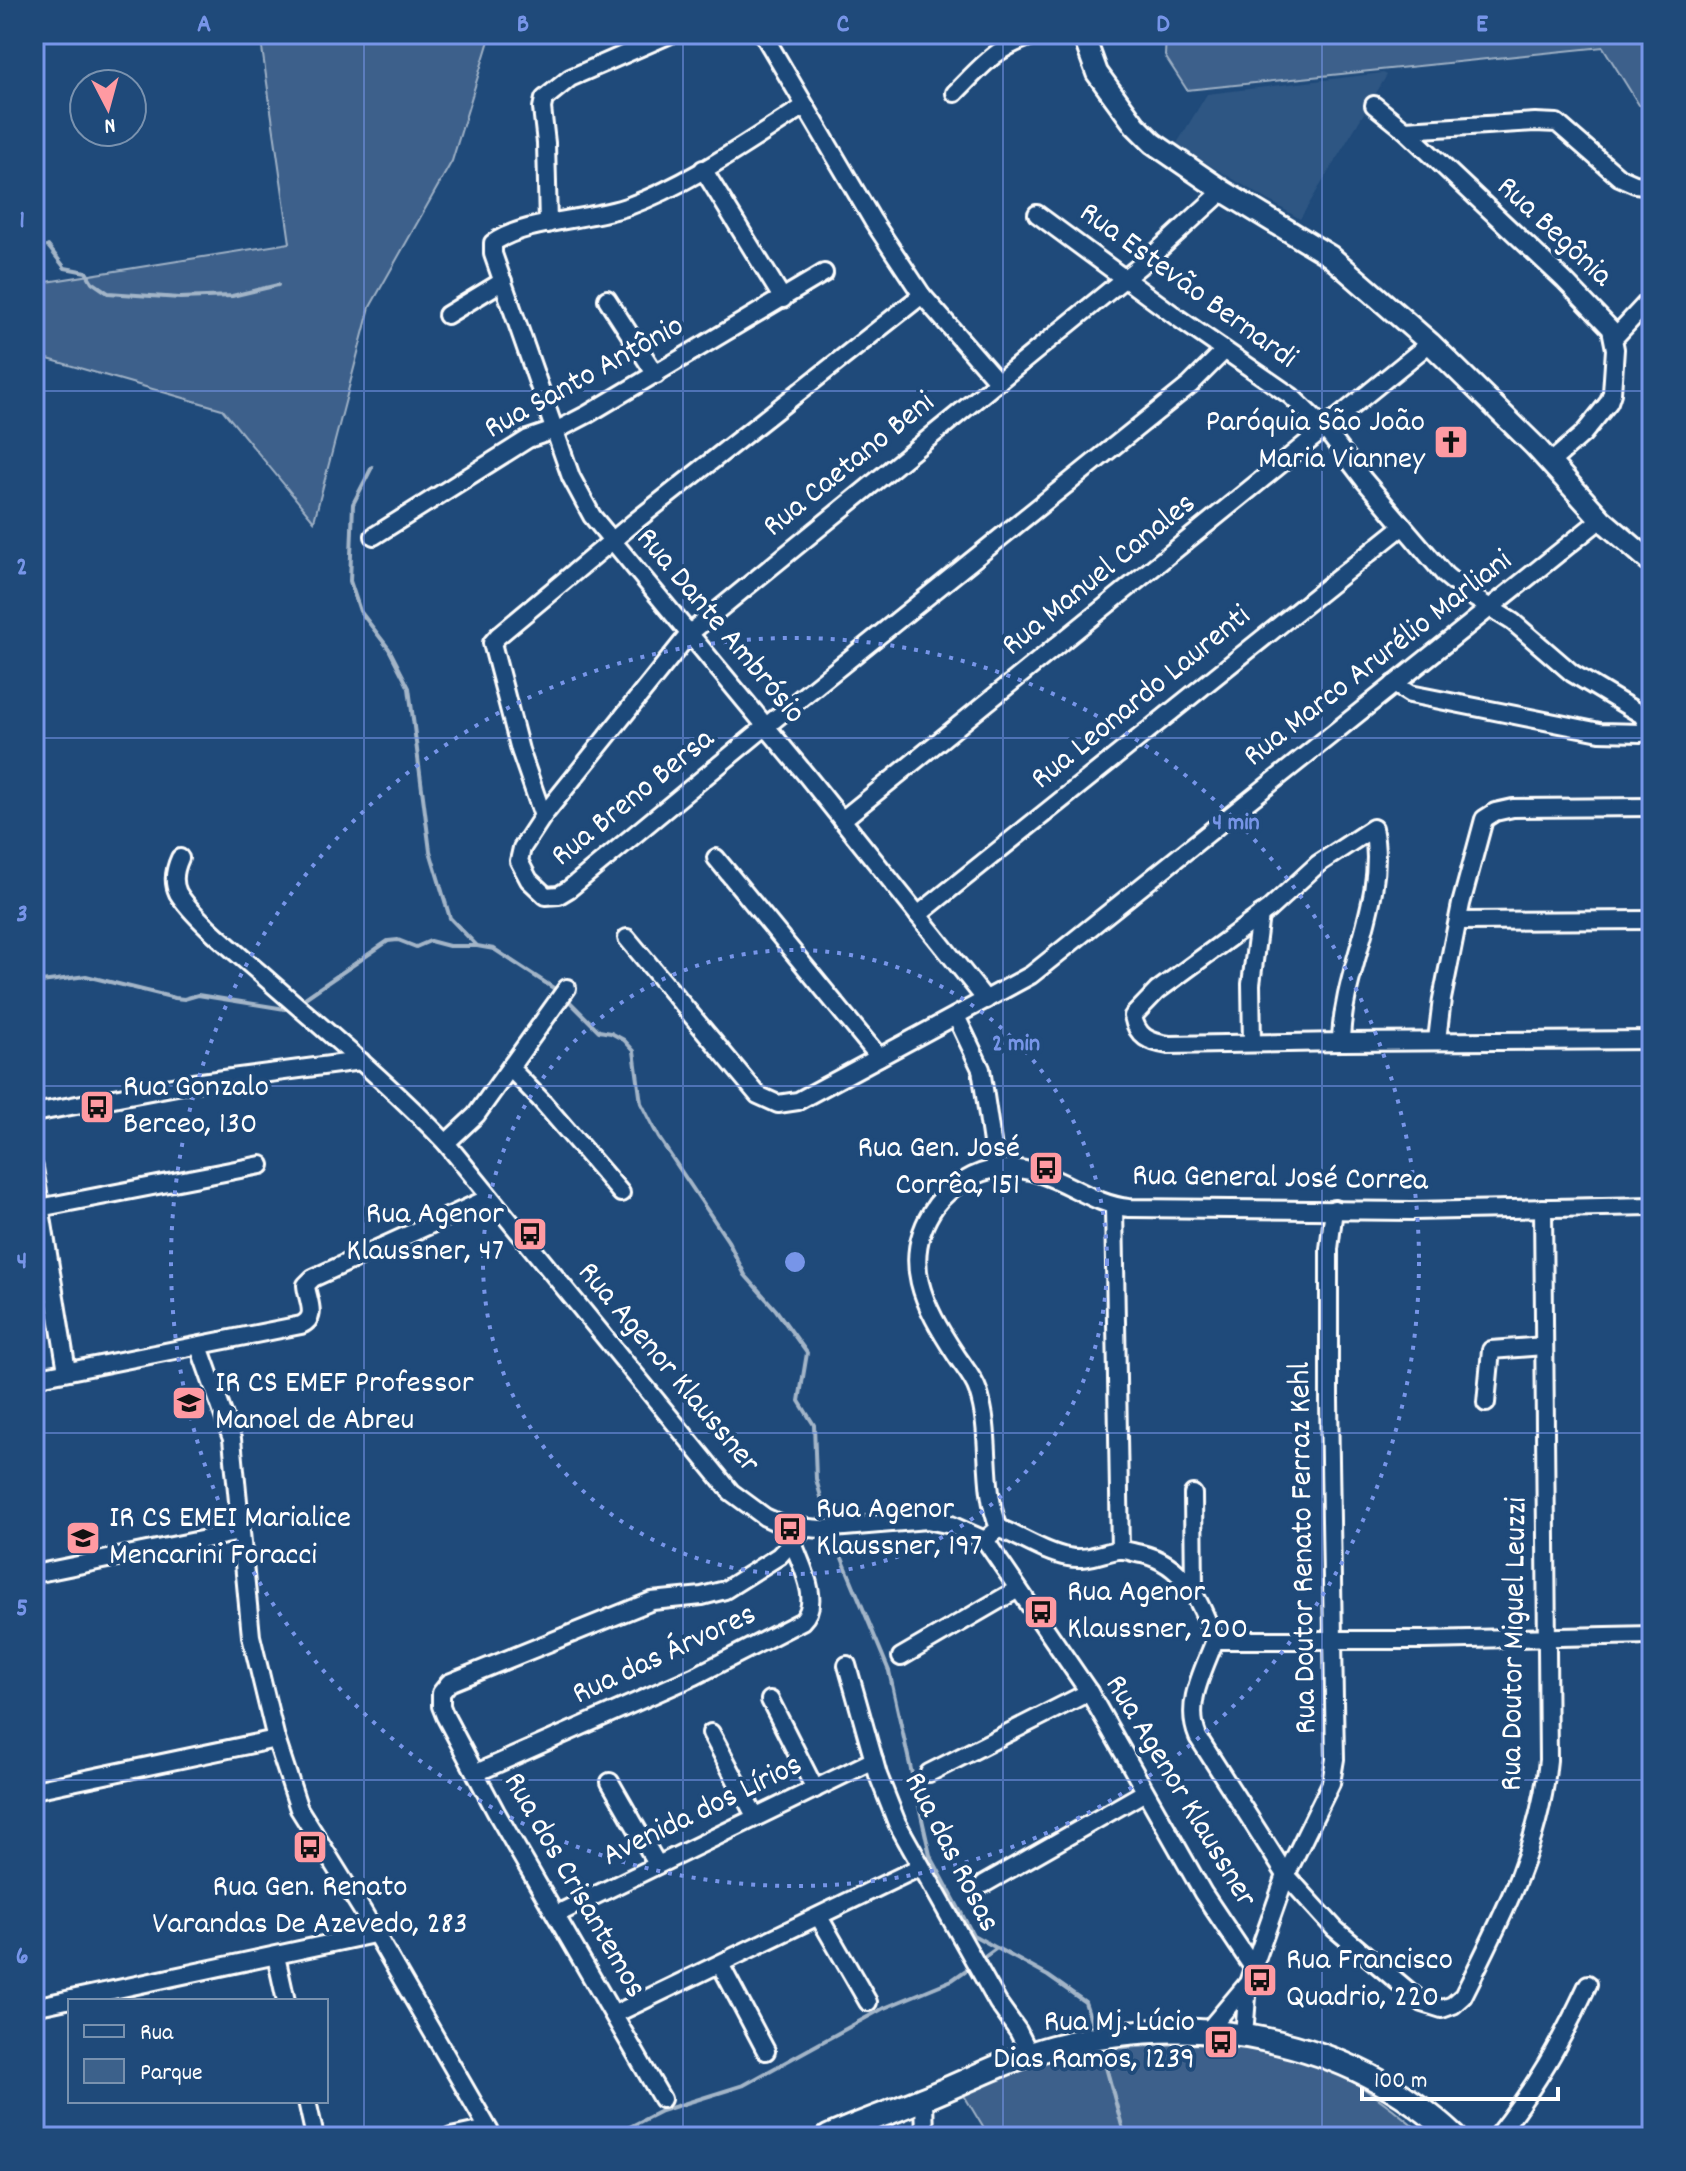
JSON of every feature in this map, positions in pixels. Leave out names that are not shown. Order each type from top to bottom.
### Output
[{"type":"main road","points":[[828,2137],[1030,2055],[1098,2038],[1206,2033],[1269,2039],[1314,2050],[1397,2089],[1455,2137]]},
{"type":"street","points":[[671,34],[570,78],[544,99],[548,224],[624,208],[656,194],[805,106]]},
{"type":"street","points":[[766,34],[873,221],[922,295],[998,382]]},
{"type":"street","points":[[955,93],[997,51],[1039,34]]},
{"type":"street","points":[[1083,34],[1097,73],[1135,125],[1153,143],[1223,191],[1330,256],[1430,343],[1551,462],[1601,519],[1652,563]]},
{"type":"street","name":"Rua Begônia","points":[[1374,105],[1405,130],[1606,321],[1614,338],[1609,402],[1583,434],[1551,462]]},
{"type":"street","points":[[1405,130],[1557,123],[1619,177],[1635,184],[1652,186]]},
{"type":"street","points":[[703,169],[783,299]]},
{"type":"street","name":"Rua Caetano Beni","points":[[543,816],[690,633],[1152,256],[1223,191]]},
{"type":"street","name":"Rua Estevão Bernardi","points":[[1037,214],[1224,351],[1291,396],[1325,429],[1445,575],[1468,594],[1513,622],[1572,673],[1642,715],[1647,721],[1646,731],[1631,735],[1615,734],[1556,724],[1410,694],[1394,684]]},
{"type":"street","name":"Rua Dante Ambrósio","points":[[548,224],[501,238],[493,244],[495,261],[578,493],[612,541],[986,1000]]},
{"type":"street","name":"Rua Santo Antônio","points":[[374,536],[528,439],[588,414],[824,273]]},
{"type":"street","points":[[447,315],[503,281]]},
{"type":"street","name":"Rua Breno Bersa","points":[[922,295],[612,541],[492,643],[516,739],[543,816],[522,848],[519,861],[522,869],[546,896],[552,897],[569,889],[1190,385],[1224,351]]},
{"type":"street","points":[[1614,338],[1652,297]]},
{"type":"street","points":[[607,299],[656,375]]},
{"type":"street","name":"Rua Manuel Canales","points":[[842,820],[1430,343]]},
{"type":"street","name":"Rua Marco Arurélio Marliani","points":[[627,938],[758,1095],[778,1104],[798,1101],[1017,984],[1053,959],[1601,519]]},
{"type":"street","name":"Rua Leonardo Laurenti","points":[[918,915],[1403,526]]},
{"type":"street","points":[[1437,1040],[1442,999],[1459,921],[1481,826],[1489,815],[1513,808],[1652,807]]},
{"type":"street","points":[[1341,1042],[1351,979],[1378,868],[1373,828],[1318,864],[1260,915],[1157,991],[1133,1016],[1144,1039],[1169,1045],[1652,1040]]},
{"type":"street","name":"Rua Agenor Klaussner","points":[[180,858],[174,876],[175,885],[187,903],[250,965],[408,1103],[446,1143],[731,1492],[765,1517],[785,1526],[841,1527],[927,1520],[951,1525],[985,1540],[1089,1692],[1251,1976]]},
{"type":"street","points":[[716,858],[879,1057]]},
{"type":"street","points":[[1252,1043],[1251,984],[1260,915]]},
{"type":"street","points":[[1459,921],[1652,920]]},
{"type":"street","points":[[446,1143],[476,1115],[562,994]]},
{"type":"street","points":[[956,1016],[981,1069],[996,1169]]},
{"type":"street","points":[[34,1113],[193,1083],[361,1061]]},
{"type":"street","points":[[510,1068],[621,1193]]},
{"type":"street","points":[[37,1208],[261,1165]]},
{"type":"street","points":[[34,1168],[37,1208],[67,1371]]},
{"type":"street","name":"Rua General José Correa","points":[[999,1528],[989,1489],[985,1420],[977,1387],[929,1309],[917,1274],[920,1234],[943,1196],[966,1180],[996,1169],[1034,1171],[1063,1181],[1114,1207],[1179,1210],[1652,1206]]},
{"type":"street","points":[[34,1378],[308,1322],[311,1310],[306,1290],[308,1281],[489,1198]]},
{"type":"street","points":[[1114,1207],[1120,1550]]},
{"type":"street","name":"Rua Doutor Miguel Leuzzi","points":[[1215,1640],[1193,1701],[1192,1724],[1286,1875],[1335,1929],[1423,2003],[1442,2009],[1453,2005],[1463,1996],[1515,1892],[1541,1814],[1548,1760],[1543,1208]]},
{"type":"street","name":"Rua Doutor Renato Ferraz Kehl","points":[[1251,1976],[1286,1875],[1331,1783],[1337,1735],[1329,1401],[1329,1249],[1334,1209]]},
{"type":"street","points":[[199,1346],[232,1439],[251,1636],[276,1739],[299,1809],[490,2133],[451,2137]]},
{"type":"street","points":[[1486,1403],[1492,1348],[1544,1346]]},
{"type":"street","points":[[1193,1494],[1194,1592]]},
{"type":"street","name":"Rua das Árvores","points":[[439,1698],[449,1683],[652,1601],[702,1596],[725,1590],[779,1556],[813,1528]]},
{"type":"street","points":[[985,1540],[999,1528],[1067,1557],[1087,1558],[1120,1550],[1149,1556],[1181,1574],[1194,1592],[1215,1640],[1652,1635]]},
{"type":"street","points":[[34,1574],[240,1532]]},
{"type":"street","name":"Rua das Árvores","points":[[476,1773],[695,1676],[802,1621],[808,1616],[811,1601],[806,1576],[793,1543]]},
{"type":"street","points":[[901,1657],[1018,1589]]},
{"type":"street","name":"Rua das Rosas","points":[[847,1665],[885,1798],[920,1867],[1030,2055]]},
{"type":"street","points":[[929,1773],[1089,1692]]},
{"type":"street","name":"Rua dos Crisantemos","points":[[439,1698],[445,1716],[476,1773],[662,2099]]},
{"type":"street","points":[[770,1700],[815,1789]]},
{"type":"street","points":[[711,1733],[755,1816]]},
{"type":"street","points":[[34,1790],[276,1739]]},
{"type":"street","name":"Avenida dos Lírios","points":[[557,1914],[874,1760]]},
{"type":"street","points":[[610,1782],[657,1864]]},
{"type":"street","points":[[984,1884],[1145,1792]]},
{"type":"street","points":[[615,2014],[920,1867]]},
{"type":"street","points":[[819,1917],[868,2002]]},
{"type":"street","points":[[72,1999],[374,1934]]},
{"type":"street","points":[[276,1956],[286,1999]]},
{"type":"street","points":[[720,1964],[766,2051]]},
{"type":"street","points":[[1206,2033],[1251,1976]]},
{"type":"street","points":[[1244,2036],[1251,1976]]},
{"type":"street","points":[[1496,2137],[1535,2086],[1557,2050],[1588,1984]]},
{"type":"street","points":[[34,2007],[68,2000]]},
{"type":"street","points":[[924,2099],[925,2137]]},
{"type":"street","points":[[307,2103],[315,2137]]},
{"type":"shaded area","points":[[1383,73],[1387,75],[1300,219],[1176,145],[1207,94]]},
{"type":"green space","points":[[260,34],[491,34],[452,161],[370,307],[314,521],[222,409],[34,355],[34,328],[47,282],[290,243]]},
{"type":"green space","points":[[1166,34],[1652,34],[1652,109],[1639,105],[1603,47],[1187,90],[1165,56]]},
{"type":"green space","points":[[1177,2044],[1251,2047],[1295,2055],[1365,2089],[1426,2137],[989,2137],[962,2092],[1032,2065],[1109,2049]]},
{"type":"waterway","points":[[48,246],[65,268],[86,272],[92,282],[108,293],[180,298],[232,296],[278,285]]},
{"type":"waterway","points":[[372,467],[353,504],[350,581],[360,611],[389,649],[409,688],[430,851],[450,918],[477,946],[494,949],[558,991]]},
{"type":"waterway","points":[[305,998],[388,941],[398,940],[416,947],[430,941],[449,946],[477,946]]},
{"type":"waterway","points":[[34,983],[86,976],[175,998],[198,995],[285,1009]]},
{"type":"waterway","points":[[565,997],[599,1031],[624,1040],[634,1051],[641,1103],[659,1138],[728,1241],[745,1275],[776,1310],[807,1353],[799,1401],[814,1425],[816,1479],[829,1526]]},
{"type":"waterway","points":[[832,1534],[889,1671],[930,1855],[973,1935],[1048,1976],[1085,2002],[1094,2029]]},
{"type":"waterway","points":[[979,1961],[997,1948]]},
{"type":"waterway","points":[[610,2137],[661,2111],[744,2085],[882,2009],[952,1980],[972,1966]]},
{"type":"waterway","points":[[1100,2045],[1125,2137]]},
{"type":"place","name":"Paróquia São João Maria Vianney","points":[[1451,442]]},
{"type":"place","name":"Rua Gonzalo Berceo, 130","points":[[97,1107]]},
{"type":"place","name":"Rua Gen. José Corrêa, 151","points":[[1046,1168]]},
{"type":"place","name":"Rua Agenor Klaussner, 47","points":[[530,1234]]},
{"type":"place","name":"IR CS EMEF Professor Manoel de Abreu","points":[[189,1403]]},
{"type":"place","name":"Rua Agenor Klaussner, 197","points":[[790,1529]]},
{"type":"place","name":"IR CS EMEI Marialice Mencarini Foracci","points":[[83,1538]]},
{"type":"place","name":"Rua Agenor Klaussner, 200","points":[[1041,1612]]},
{"type":"place","name":"Rua Gen. Renato Varandas De Azevedo, 283","points":[[310,1847]]},
{"type":"place","name":"Rua Francisco Quadrio, 220","points":[[1260,1980]]},
{"type":"place","name":"Rua Mj. Lúcio Dias Ramos, 1239","points":[[1221,2042]]}]
